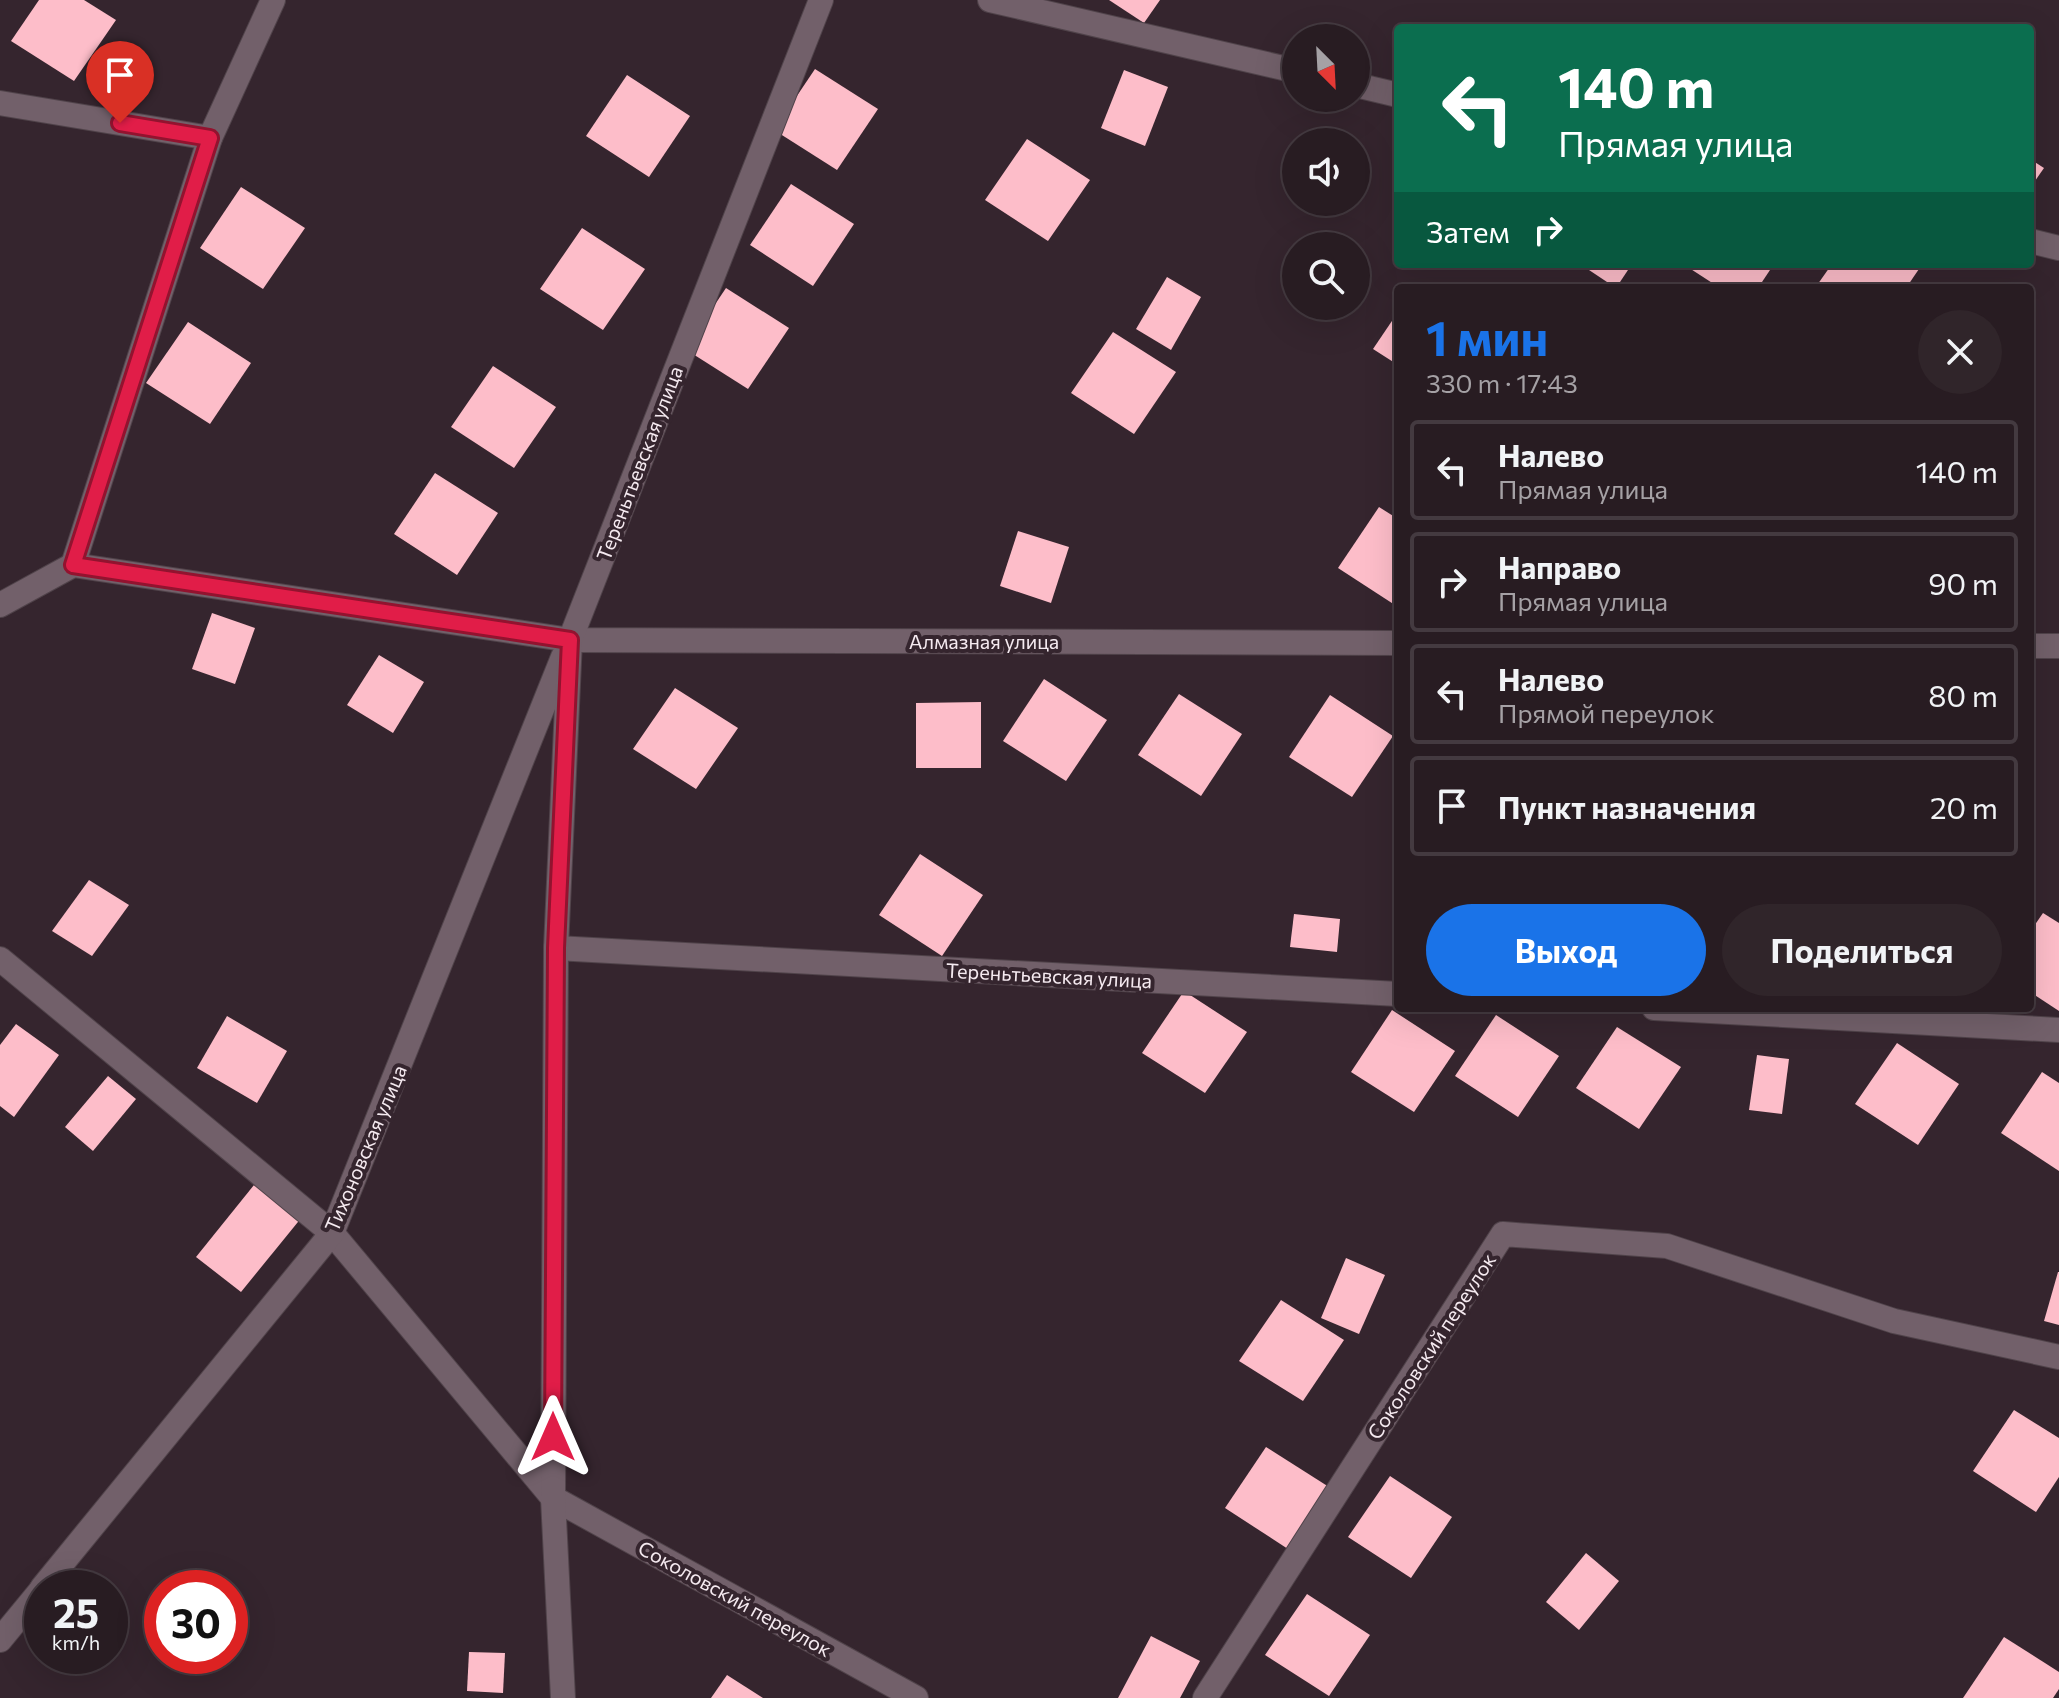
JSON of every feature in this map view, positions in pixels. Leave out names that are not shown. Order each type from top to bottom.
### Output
[{"type":"street","points":[[0,605],[73,565],[210,138],[273,0]]},
{"type":"street","name":"Тереньтьевская улица","points":[[563,1698],[553,1498],[556,948],[570,640],[821,0]]},
{"type":"street","points":[[990,0],[1282,68]]},
{"type":"street","points":[[1370,88],[1394,94]]},
{"type":"street","points":[[0,103],[210,138]]},
{"type":"street","points":[[2034,242],[2059,248]]},
{"type":"street","name":"Алмазная улица","points":[[73,565],[570,640],[1394,643]]},
{"type":"street","name":"Тихоновская улица","points":[[57,1570],[332,1233],[570,640]]},
{"type":"street","points":[[2034,646],[2059,646]]},
{"type":"street","name":"Тереньтьевская улица","points":[[556,948],[1394,994]]},
{"type":"street","points":[[0,959],[332,1233],[553,1498]]},
{"type":"street","points":[[1728,1012],[2059,1030]]},
{"type":"street","name":"Соколовский переулок","points":[[1205,1698],[1503,1234],[1667,1246],[1894,1321],[2059,1357]]},
{"type":"street","name":"Соколовский переулок","points":[[553,1498],[916,1698]]},
{"type":"street","name":"Тихоновская улица","points":[[0,1640],[24,1610]]},
{"type":"building","points":[[39,0],[84,0],[116,20],[74,81],[11,41]]},
{"type":"building","points":[[1109,0],[1160,0],[1144,23]]},
{"type":"building","points":[[815,69],[878,109],[837,170],[774,130]]},
{"type":"building","points":[[1124,70],[1168,87],[1145,146],[1101,128]]},
{"type":"building","points":[[627,75],[690,116],[649,177],[586,136]]},
{"type":"building","points":[[1027,139],[1090,180],[1048,241],[985,200]]},
{"type":"building","points":[[2034,162],[2044,168],[2034,182]]},
{"type":"building","points":[[791,184],[854,224],[813,286],[750,245]]},
{"type":"building","points":[[241,187],[305,228],[263,289],[200,248]]},
{"type":"building","points":[[582,228],[645,269],[603,330],[540,289]]},
{"type":"building","points":[[1586,268],[1629,268],[1619,284],[1610,284]]},
{"type":"building","points":[[1689,268],[1771,268],[1761,284],[1714,284]]},
{"type":"building","points":[[1829,268],[1919,269],[1909,284],[1818,284]]},
{"type":"building","points":[[1167,277],[1201,297],[1171,350],[1136,329]]},
{"type":"building","points":[[726,288],[789,328],[748,389],[685,349]]},
{"type":"building","points":[[1394,318],[1394,362],[1373,349]]},
{"type":"building","points":[[188,322],[251,363],[210,424],[146,383]]},
{"type":"building","points":[[1113,332],[1176,372],[1134,434],[1071,393]]},
{"type":"building","points":[[493,366],[556,407],[514,468],[451,427]]},
{"type":"building","points":[[435,473],[498,513],[457,575],[394,534]]},
{"type":"building","points":[[1379,507],[1394,516],[1394,604],[1338,568]]},
{"type":"building","points":[[1018,531],[1069,547],[1051,603],[1000,586]]},
{"type":"building","points":[[212,613],[255,628],[235,684],[192,669]]},
{"type":"building","points":[[379,655],[424,682],[393,733],[347,705]]},
{"type":"building","points":[[1044,679],[1107,720],[1066,781],[1003,741]]},
{"type":"building","points":[[675,688],[738,728],[696,789],[633,749]]},
{"type":"building","points":[[1179,694],[1242,734],[1201,796],[1138,755]]},
{"type":"building","points":[[1330,695],[1393,736],[1352,797],[1289,757]]},
{"type":"building","points":[[981,702],[981,768],[916,768],[916,703]]},
{"type":"building","points":[[920,854],[983,895],[942,956],[879,915]]},
{"type":"building","points":[[89,880],[129,905],[92,956],[52,931]]},
{"type":"building","points":[[2043,913],[2059,923],[2059,1011],[2034,995],[2034,926]]},
{"type":"building","points":[[1294,914],[1340,919],[1337,952],[1290,947]]},
{"type":"building","points":[[1184,991],[1247,1032],[1205,1093],[1142,1053]]},
{"type":"building","points":[[1392,1010],[1455,1051],[1414,1112],[1351,1072]]},
{"type":"building","points":[[1496,1015],[1559,1056],[1518,1117],[1455,1076]]},
{"type":"building","points":[[227,1016],[287,1051],[257,1103],[197,1068]]},
{"type":"building","points":[[16,1024],[59,1055],[14,1117],[0,1106],[0,1045]]},
{"type":"building","points":[[1617,1027],[1681,1067],[1639,1129],[1576,1088]]},
{"type":"building","points":[[1897,1043],[1959,1084],[1918,1145],[1855,1104]]},
{"type":"building","points":[[1757,1055],[1789,1059],[1782,1114],[1749,1110]]},
{"type":"building","points":[[2042,1072],[2059,1083],[2059,1171],[2001,1133]]},
{"type":"building","points":[[108,1076],[136,1099],[93,1151],[65,1127]]},
{"type":"building","points":[[258,1180],[302,1217],[241,1292],[196,1257]]},
{"type":"building","points":[[1346,1258],[1385,1275],[1359,1334],[1321,1318]]},
{"type":"building","points":[[2059,1272],[2059,1325],[2044,1321]]},
{"type":"building","points":[[1281,1300],[1344,1340],[1303,1401],[1239,1361]]},
{"type":"building","points":[[2014,1410],[2059,1438],[2059,1477],[2036,1512],[1973,1471]]},
{"type":"building","points":[[1266,1447],[1329,1487],[1288,1549],[1225,1508]]},
{"type":"building","points":[[1390,1476],[1452,1517],[1411,1578],[1348,1537]]},
{"type":"building","points":[[1586,1553],[1619,1581],[1579,1630],[1546,1602]]},
{"type":"building","points":[[1307,1594],[1370,1635],[1329,1696],[1265,1655]]},
{"type":"building","points":[[1151,1636],[1200,1661],[1180,1698],[1118,1698]]},
{"type":"building","points":[[2004,1637],[2059,1672],[2059,1689],[2053,1698],[1963,1698]]},
{"type":"building","points":[[469,1652],[505,1653],[503,1693],[467,1691]]},
{"type":"building","points":[[727,1675],[763,1698],[711,1698]]},
{"type":"route","points":[[120,123],[210,138],[73,565],[570,640],[556,948],[553,1437]]}]
